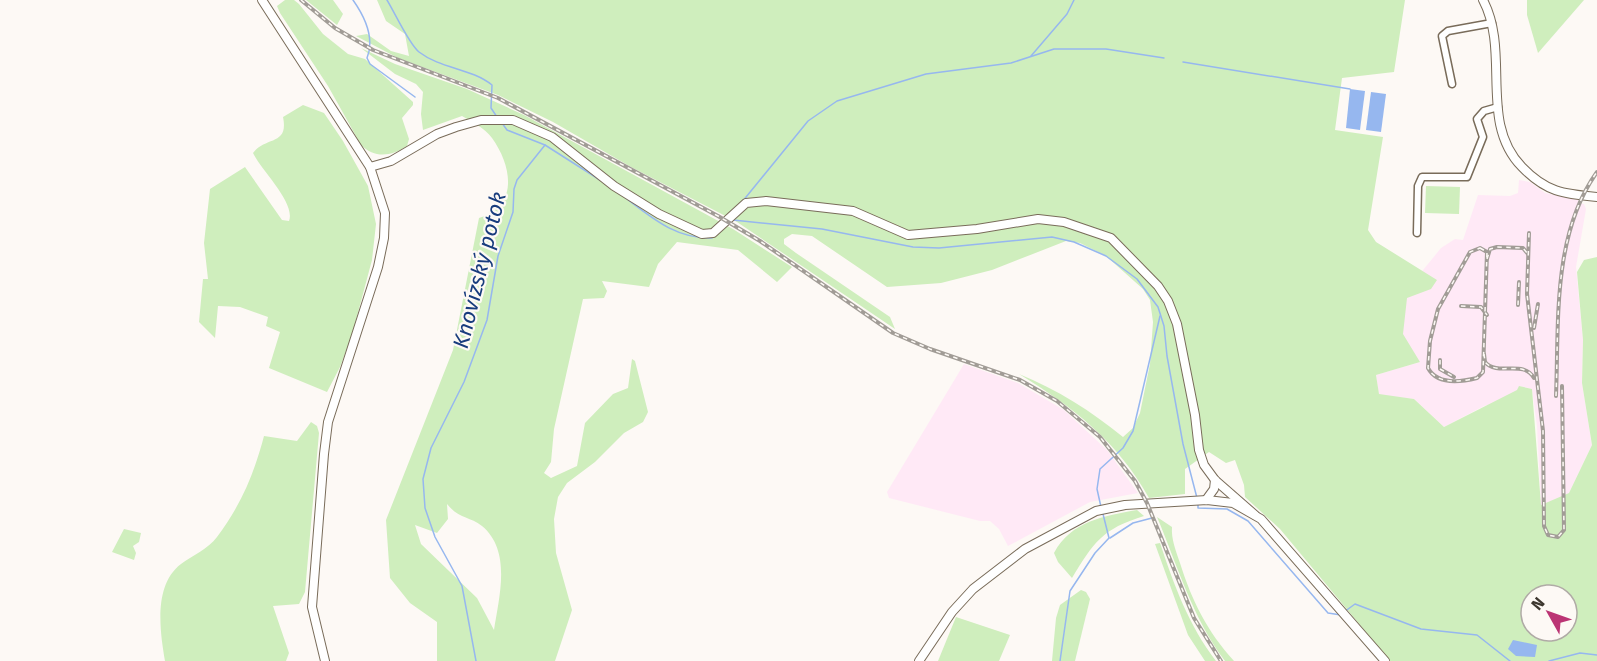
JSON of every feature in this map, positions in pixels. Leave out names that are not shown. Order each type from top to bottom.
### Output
[{"type":"street","points":[[262,0],[370,167],[385,213],[384,238],[378,267],[327,433],[312,607],[325,661]]},
{"type":"street","points":[[1483,0],[1492,23],[1497,53],[1498,107],[1504,142],[1514,159],[1541,185],[1561,193],[1597,197]]},
{"type":"street","points":[[1452,84],[1442,36],[1448,31],[1492,23]]},
{"type":"street","points":[[1417,233],[1418,186],[1422,177],[1467,177],[1483,137],[1478,119],[1484,111],[1498,107]]},
{"type":"street","points":[[370,167],[391,161],[437,134],[456,127],[481,120],[513,120],[552,137],[614,186],[659,214],[702,234],[713,233],[746,203],[766,201],[853,211],[908,235],[977,229],[1038,219],[1086,228],[1112,238],[1126,251],[1168,301],[1177,324],[1200,455],[1215,480],[1274,533],[1385,661]]},
{"type":"street","points":[[1203,500],[1214,489],[1215,480]]},
{"type":"street","points":[[919,661],[946,620],[973,589],[1025,549],[1096,511],[1125,505],[1203,500],[1233,503],[1255,514]]},
{"type":"shaded area","points":[[1519,180],[1530,182],[1545,193],[1578,200],[1578,203],[1584,204],[1586,209],[1576,267],[1583,340],[1582,383],[1592,445],[1569,493],[1541,506],[1537,426],[1532,389],[1519,386],[1524,396],[1484,406],[1444,427],[1414,399],[1379,395],[1376,375],[1420,362],[1400,334],[1406,291],[1441,248],[1455,239],[1463,240],[1478,195],[1510,196],[1518,193]]},
{"type":"shaded area","points":[[964,364],[1018,383],[1064,410],[1107,450],[1138,493],[1090,502],[1008,546],[999,529],[990,521],[980,521],[889,498],[887,492]]},
{"type":"green space","points":[[285,0],[294,0],[323,34],[348,54],[365,59],[413,102],[402,118],[409,139],[407,146],[390,154],[378,154],[361,145],[328,86],[280,13],[277,6]]},
{"type":"green space","points":[[306,0],[333,0],[343,14],[337,25]]},
{"type":"green space","points":[[377,0],[1405,0],[1394,72],[1342,78],[1335,130],[1383,137],[1368,230],[1376,242],[1437,280],[1431,289],[1407,298],[1403,334],[1420,362],[1376,375],[1379,394],[1414,399],[1444,427],[1517,390],[1519,386],[1532,389],[1541,505],[1569,493],[1592,445],[1582,383],[1583,340],[1577,272],[1584,260],[1597,257],[1597,661],[1390,661],[1280,529],[1245,497],[1244,485],[1235,460],[1226,463],[1209,452],[1185,469],[1185,494],[1149,498],[1123,460],[1093,427],[1058,399],[1019,374],[1074,402],[1123,437],[1133,428],[1140,413],[1150,364],[1153,322],[1150,300],[1143,289],[1106,256],[1080,243],[1066,241],[992,270],[941,283],[887,287],[812,236],[792,234],[784,239],[784,244],[796,253],[890,317],[895,329],[737,222],[631,167],[553,122],[498,95],[398,58],[356,36],[367,34],[391,51],[409,56],[405,34],[386,21]]},
{"type":"green space","points":[[1527,0],[1584,0],[1538,53],[1527,15]]},
{"type":"green space","points":[[361,48],[395,64],[467,89],[524,115],[733,229],[792,267],[777,282],[738,250],[677,242],[658,264],[649,287],[602,281],[607,291],[604,298],[583,299],[554,429],[551,462],[544,473],[551,478],[577,466],[585,423],[613,394],[628,388],[632,359],[635,361],[648,412],[643,422],[624,433],[595,462],[567,483],[558,497],[554,519],[556,553],[572,610],[555,661],[437,661],[437,622],[410,603],[390,578],[386,520],[453,350],[479,218],[492,212],[501,204],[508,184],[504,161],[489,134],[462,116],[423,130],[421,114],[423,92],[416,84],[395,74]],"holes":[[[447,504],[451,509],[482,526],[491,536],[497,548],[501,575],[494,630],[477,598],[421,544],[415,525],[437,533],[448,519]]]},
{"type":"green space","points":[[303,105],[324,113],[343,141],[368,186],[376,224],[372,260],[352,335],[340,367],[327,392],[269,368],[280,332],[266,326],[268,317],[240,307],[218,306],[215,338],[199,322],[203,279],[208,279],[204,243],[210,189],[245,167],[282,220],[289,221],[290,214],[283,196],[253,153],[264,144],[279,137],[283,132],[283,117]]},
{"type":"green space","points":[[1426,186],[1460,187],[1459,214],[1425,213]]},
{"type":"green space","points":[[311,422],[317,426],[319,433],[305,592],[299,604],[273,606],[289,653],[286,661],[165,661],[160,623],[162,596],[172,573],[217,537],[246,489],[264,436],[297,441]]},
{"type":"green space","points":[[1137,510],[1144,516],[1118,526],[1100,538],[1072,578],[1058,562],[1054,553],[1061,542],[1079,527],[1101,518]]},
{"type":"green space","points":[[1157,517],[1172,527],[1175,550],[1195,603],[1208,627],[1234,661],[1225,661],[1203,627]]},
{"type":"green space","points":[[124,529],[141,533],[139,542],[133,546],[136,553],[134,560],[112,552]]},
{"type":"green space","points":[[1160,543],[1190,619],[1216,661],[1205,661],[1188,635],[1155,544]]},
{"type":"green space","points":[[1081,590],[1086,592],[1090,599],[1075,661],[1052,661],[1056,618],[1060,605]]},
{"type":"green space","points":[[956,617],[1010,635],[999,661],[938,661]]},
{"type":"water","points":[[1350,89],[1365,91],[1360,130],[1346,128]]},
{"type":"water","points":[[1371,92],[1386,94],[1381,132],[1366,130]]},
{"type":"water","points":[[1513,640],[1537,645],[1535,657],[1516,656],[1508,649]]},
{"type":"waterway","points":[[353,0],[368,28],[370,43],[367,58],[370,64],[415,97]]},
{"type":"waterway","name":"Knovízský potok","points":[[387,0],[419,52],[437,62],[484,79],[492,85],[491,108],[497,117]]},
{"type":"waterway","points":[[1031,56],[1067,14],[1074,0]]},
{"type":"waterway","points":[[742,202],[808,121],[837,101],[926,74],[1011,63],[1054,49],[1106,49],[1164,58]]},
{"type":"waterway","points":[[1183,62],[1350,89]]},
{"type":"waterway","name":"Knovízský potok","points":[[476,661],[462,586],[435,537],[425,508],[423,479],[431,448],[464,382],[487,320],[498,256],[513,212],[514,189],[517,180],[545,145],[507,130],[502,123]]},
{"type":"waterway","points":[[545,145],[600,180]]},
{"type":"waterway","points":[[619,193],[662,224],[685,234],[712,238],[730,223]]},
{"type":"waterway","points":[[733,220],[822,229],[913,247],[939,248],[1052,237],[1074,242],[1106,256],[1137,279],[1158,307],[1164,326],[1167,356],[1183,444],[1197,498]]},
{"type":"waterway","points":[[1101,507],[1097,489],[1100,469],[1123,448],[1133,431],[1160,316]]},
{"type":"waterway","points":[[1198,503],[1198,508],[1227,509],[1248,521],[1328,613],[1341,615]]},
{"type":"waterway","points":[[1060,661],[1070,591],[1095,553],[1109,538],[1103,514]]},
{"type":"waterway","points":[[1110,538],[1133,523],[1152,518]]},
{"type":"waterway","points":[[1344,612],[1355,604],[1421,629],[1477,635],[1510,661]]},
{"type":"waterway","points":[[1549,661],[1580,653],[1597,655]]},
{"type":"railway","points":[[301,0],[335,28],[373,50],[498,98],[718,216],[760,241],[893,333],[930,349],[1020,380],[1057,401],[1100,437],[1135,481],[1147,503],[1194,618],[1221,661]]},
{"type":"railway","points":[[1556,396],[1558,309],[1565,251],[1582,197],[1597,172]]},
{"type":"railway","points":[[1529,233],[1527,294],[1543,431],[1544,526],[1548,535],[1558,537],[1564,530],[1562,386]]},
{"type":"railway","points":[[1487,259],[1490,249],[1497,247],[1523,248],[1528,254]]},
{"type":"railway","points":[[1480,248],[1487,252],[1483,372],[1477,378],[1457,381],[1443,380],[1428,368],[1430,341],[1438,309],[1470,252],[1480,248]]},
{"type":"railway","points":[[1518,305],[1519,282]]},
{"type":"railway","points":[[1534,328],[1538,304]]},
{"type":"railway","points":[[1461,306],[1481,307],[1487,315]]},
{"type":"railway","points":[[1484,354],[1485,362],[1490,366],[1524,370],[1534,378]]},
{"type":"railway","points":[[1440,360],[1440,369],[1454,377]]}]
